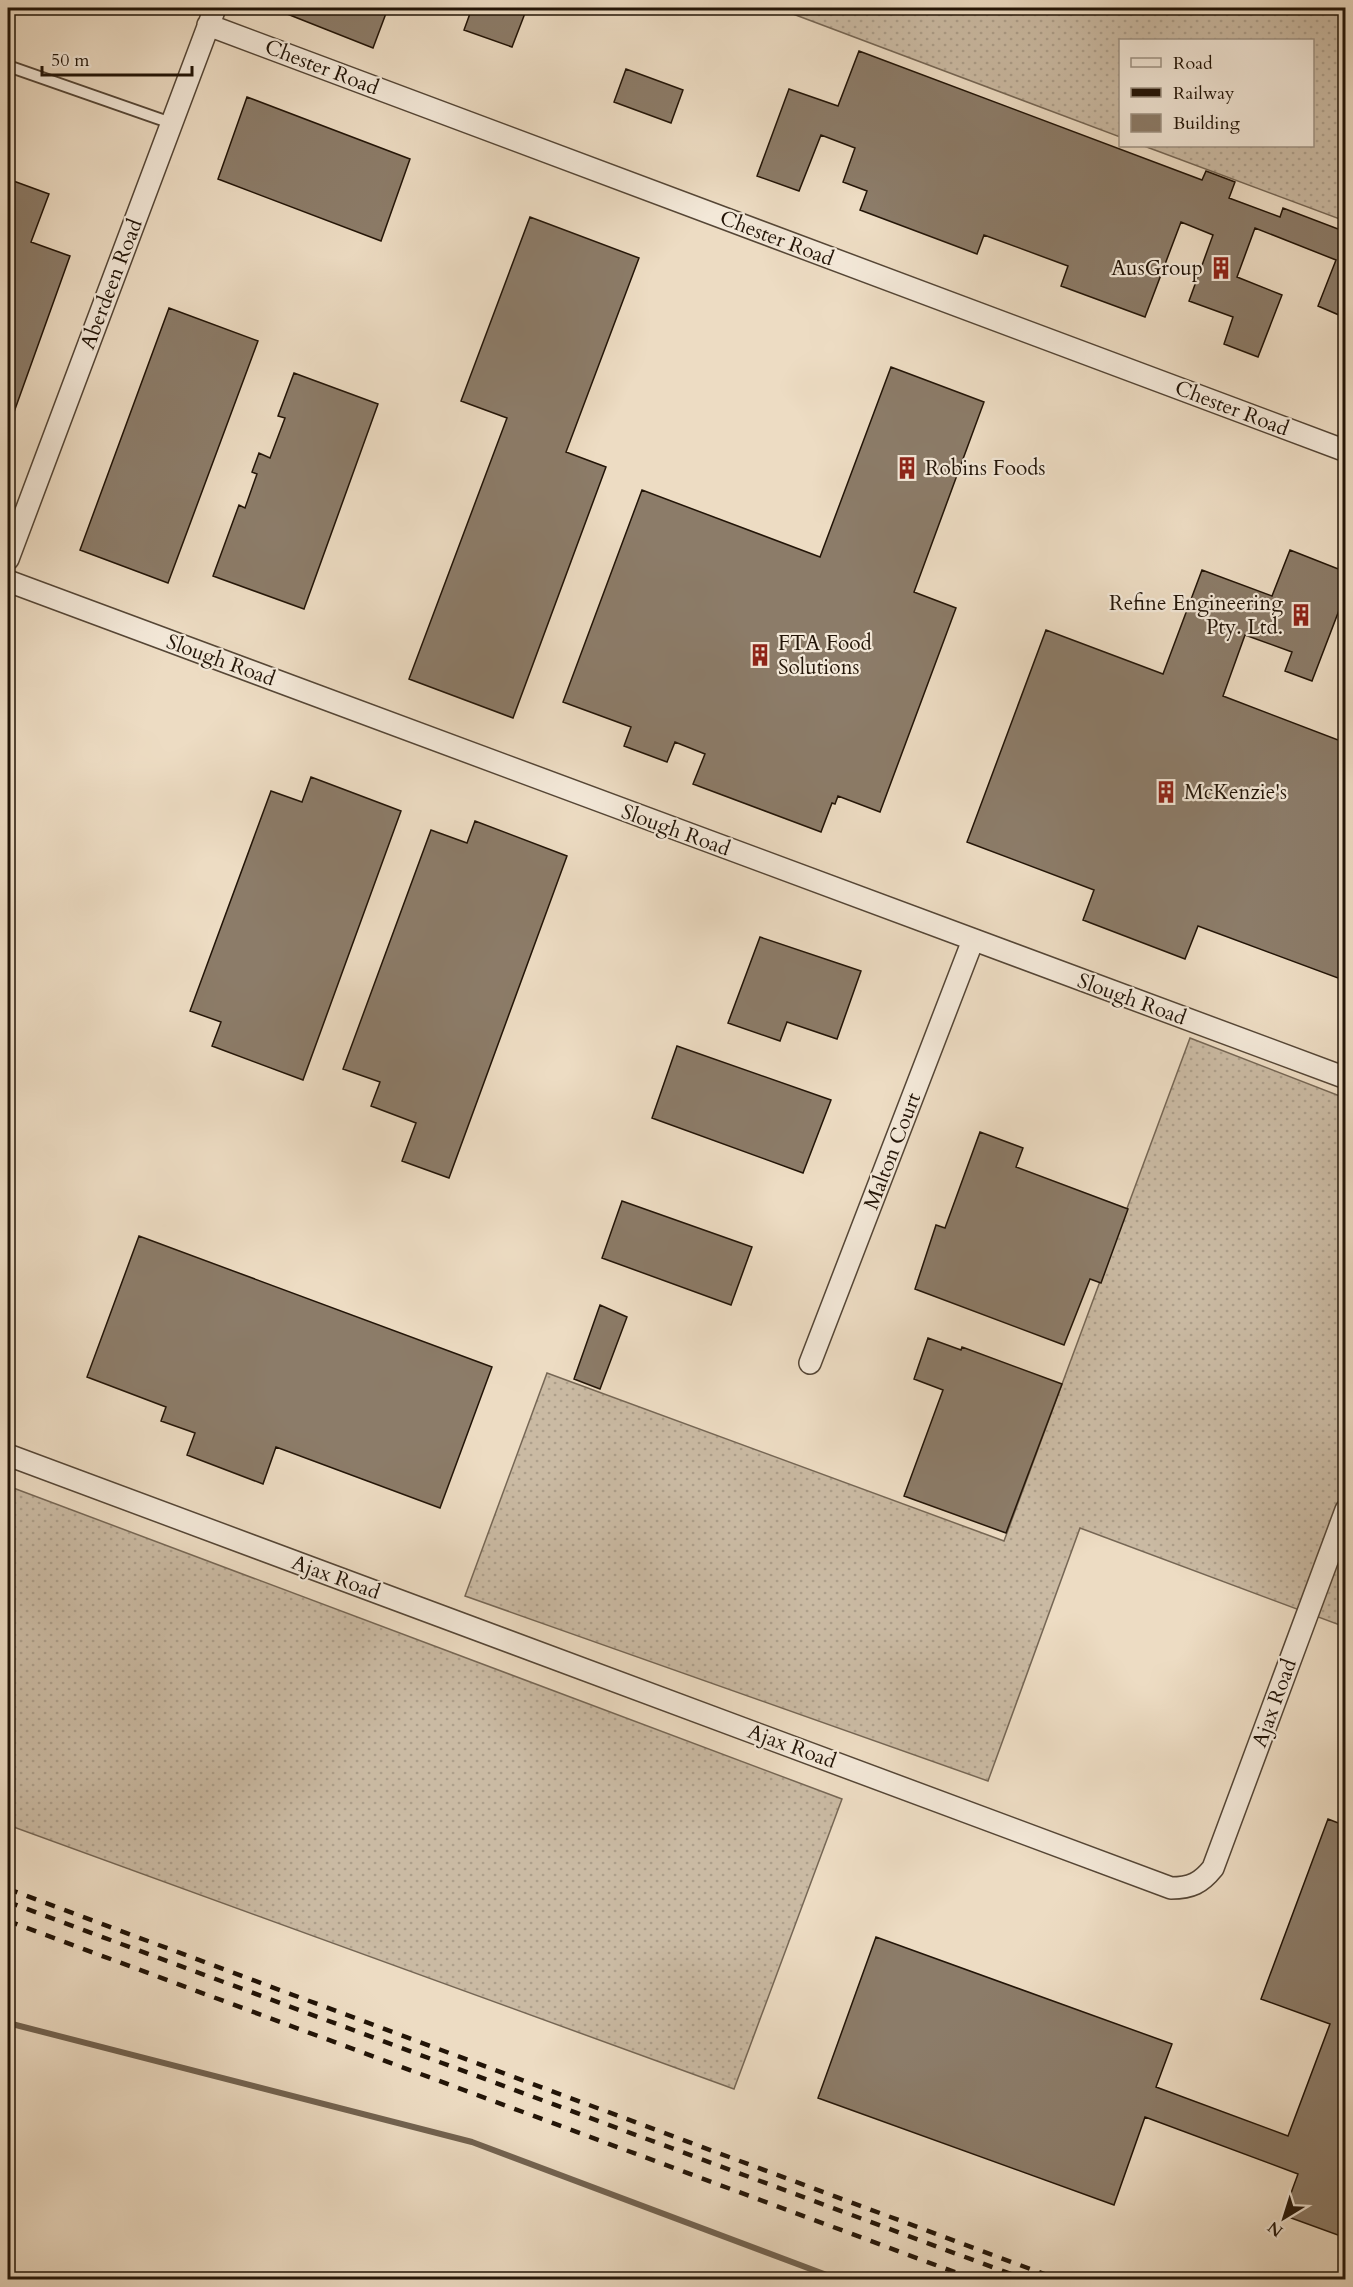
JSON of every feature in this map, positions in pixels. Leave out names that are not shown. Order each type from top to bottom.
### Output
[{"type":"street","name":"Aberdeen Road","points":[[8,560],[212,16]]},
{"type":"street","name":"Chester Road","points":[[212,16],[1346,451]]},
{"type":"street","name":"Slough Road","points":[[8,581],[1346,1078]]},
{"type":"street","name":"Malton Court","points":[[810,1363],[973,940]]},
{"type":"street","name":"Ajax Road","points":[[8,1455],[1171,1888],[1191,1887],[1200,1882],[1213,1868],[1346,1510]]},
{"type":"lane","points":[[8,66],[171,123]]},
{"type":"shaded area","points":[[777,8],[1345,8],[1345,221],[1147,147],[1314,147],[1314,39],[1119,39],[1119,137]]},
{"type":"shaded area","points":[[1190,1038],[1345,1098],[1345,1627],[1080,1528],[988,1781],[465,1596],[547,1373],[1004,1541]]},
{"type":"shaded area","points":[[8,1486],[842,1799],[734,2089],[8,1825]]},
{"type":"building","points":[[272,8],[388,8],[373,48]]},
{"type":"building","points":[[472,8],[527,8],[512,47],[464,30]]},
{"type":"building","points":[[859,51],[1202,180],[1206,171],[1235,182],[1229,198],[1280,217],[1283,208],[1346,232],[1346,318],[1318,306],[1336,260],[1255,228],[1237,277],[1282,295],[1258,357],[1224,344],[1233,317],[1189,301],[1213,235],[1181,222],[1145,317],[1061,286],[1068,266],[984,235],[977,254],[860,210],[867,191],[843,182],[855,148],[821,135],[799,191],[757,176],[789,89],[838,106]]},
{"type":"building","points":[[626,69],[683,90],[671,123],[614,102]]},
{"type":"building","points":[[247,97],[410,159],[381,241],[218,179]]},
{"type":"building","points":[[8,179],[49,194],[31,242],[70,256],[9,426],[8,426]]},
{"type":"building","points":[[530,217],[639,258],[566,452],[606,467],[513,718],[409,679],[507,418],[461,401]]},
{"type":"building","points":[[169,308],[258,341],[168,583],[80,550]]},
{"type":"building","name":"FTA Food Solutions","points":[[891,367],[984,402],[914,592],[956,608],[880,812],[838,796],[835,804],[832,803],[821,832],[693,784],[705,754],[675,742],[667,762],[624,746],[631,727],[563,702],[642,490],[820,557]]},
{"type":"building","points":[[294,373],[378,404],[304,609],[213,576],[239,505],[245,508],[257,474],[252,472],[259,453],[270,458],[285,418],[278,416]]},
{"type":"building","name":"McKenzie's","points":[[1290,550],[1346,572],[1346,592],[1312,681],[1285,671],[1292,652],[1245,635],[1223,696],[1346,743],[1346,981],[1198,926],[1185,959],[1083,920],[1094,890],[967,842],[1046,630],[1163,674],[1202,570],[1272,596]]},
{"type":"building","points":[[311,777],[401,811],[303,1080],[212,1046],[221,1022],[190,1011],[271,791],[302,802]]},
{"type":"building","points":[[475,821],[567,856],[449,1178],[402,1161],[416,1123],[371,1106],[380,1082],[343,1069],[431,830],[467,843]]},
{"type":"building","points":[[760,937],[861,971],[837,1039],[787,1022],[780,1041],[728,1023]]},
{"type":"building","points":[[677,1046],[831,1100],[803,1173],[652,1118]]},
{"type":"building","points":[[980,1132],[1023,1148],[1016,1167],[1128,1209],[1101,1283],[1090,1279],[1064,1345],[915,1289],[936,1225],[945,1228]]},
{"type":"building","points":[[622,1201],[752,1247],[731,1305],[602,1258]]},
{"type":"building","points":[[139,1236],[492,1367],[440,1508],[276,1447],[263,1484],[187,1455],[195,1433],[161,1421],[166,1407],[87,1377]]},
{"type":"building","points":[[600,1305],[627,1317],[600,1389],[574,1379]]},
{"type":"building","points":[[928,1338],[961,1350],[962,1347],[1062,1384],[1006,1533],[904,1496],[943,1390],[914,1379]]},
{"type":"building","points":[[1328,1819],[1346,1826],[1346,2238],[1283,2215],[1298,2174],[1145,2117],[1114,2205],[818,2098],[876,1937],[1172,2044],[1156,2087],[1288,2136],[1330,2024],[1261,1999]]},
{"type":"waterway","points":[[8,2023],[472,2142],[840,2280]]},
{"type":"railway","points":[[8,1889],[1060,2280]]},
{"type":"railway","points":[[8,1902],[1027,2280]]},
{"type":"railway","points":[[8,1921],[976,2280]]},
{"type":"place","name":"AusGroup","points":[[1221,268]]},
{"type":"place","name":"Robins Foods","points":[[907,468]]},
{"type":"place","name":"Refine Engineering Pty. Ltd.","points":[[1301,615]]},
{"type":"place","name":"FTA Food Solutions","points":[[760,655]]},
{"type":"place","name":"McKenzie's","points":[[1166,792]]}]
